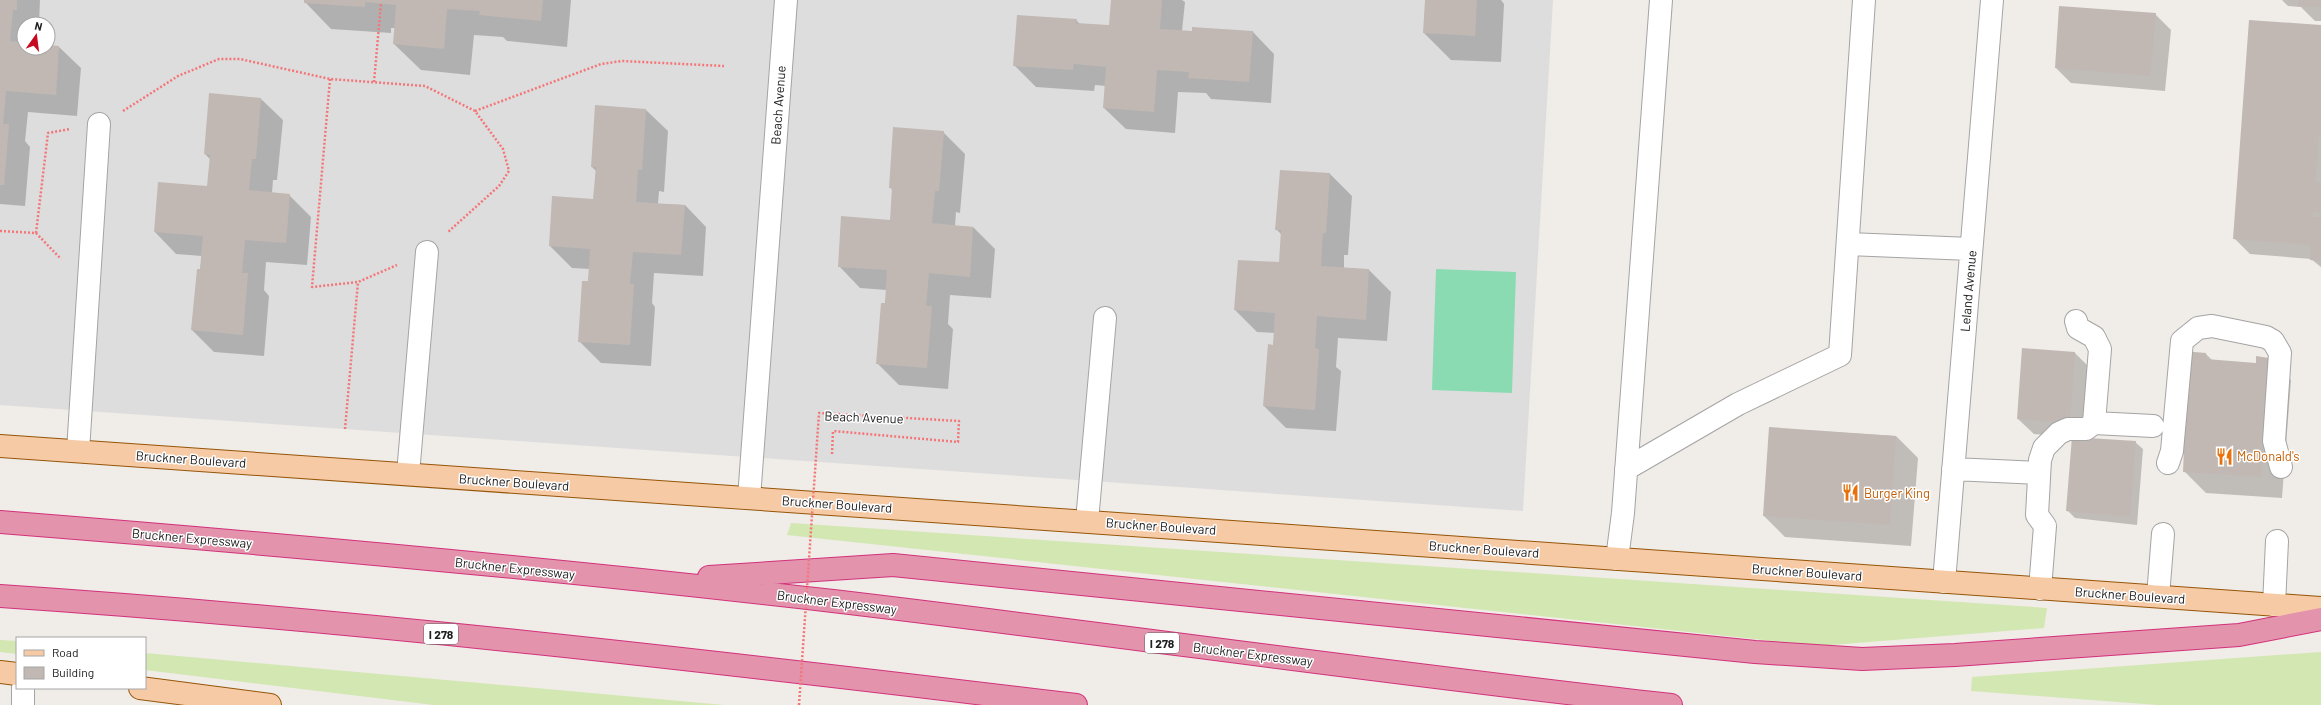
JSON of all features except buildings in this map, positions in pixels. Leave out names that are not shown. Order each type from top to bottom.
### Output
[{"type":"highway","name":"Bruckner Expressway","points":[[0,522],[308,547],[652,581],[835,601],[1509,687],[1671,705]]},
{"type":"highway","points":[[652,581],[893,565],[1756,652],[1862,659],[1955,655],[2239,635],[2321,619]]},
{"type":"highway","name":"I 278","points":[[0,596],[446,634],[880,681],[1076,705]]},
{"type":"highway","points":[[880,681],[967,705]]},
{"type":"main road","name":"Bruckner Boulevard","points":[[0,446],[2321,608]]},
{"type":"main road","points":[[0,672],[16,674]]},
{"type":"main road","points":[[146,689],[270,705]]},
{"type":"street","name":"Beach Avenue","points":[[749,498],[786,0]]},
{"type":"street","points":[[1617,559],[1626,469],[1661,0]]},
{"type":"street","points":[[1626,469],[1738,404],[1840,355],[1864,0]]},
{"type":"street","name":"Leland Avenue","points":[[1944,582],[1992,0]]},
{"type":"street","points":[[78,451],[100,124]]},
{"type":"street","points":[[1848,244],[1971,249]]},
{"type":"street","points":[[408,474],[427,252]]},
{"type":"street","points":[[1087,521],[1105,318]]},
{"type":"street","points":[[2076,321],[2078,328],[2094,337],[2100,350],[2094,423]]},
{"type":"street","points":[[2168,463],[2172,451],[2182,341],[2198,328],[2212,326],[2266,338],[2278,346],[2280,353],[2274,441],[2282,467]]},
{"type":"street","points":[[2040,589],[2045,526],[2037,515],[2039,473],[2042,454],[2052,439],[2068,429],[2086,429],[2094,423],[2153,426]]},
{"type":"street","points":[[1953,469],[2039,473]]},
{"type":"street","points":[[2158,596],[2163,534]]},
{"type":"street","points":[[2274,605],[2277,541]]},
{"type":"street","points":[[23,689],[23,705]]},
{"type":"path","points":[[374,82],[381,3]]},
{"type":"path","points":[[0,231],[36,234],[48,133],[100,124],[178,76],[219,59],[246,60],[330,80],[425,86],[475,111],[504,149],[509,171],[499,186],[427,252],[358,282],[312,287],[330,80]]},
{"type":"path","points":[[475,111],[601,64],[622,61],[724,66]]},
{"type":"path","points":[[345,428],[358,282]]},
{"type":"path","name":"Beach Avenue","points":[[799,705],[819,413],[959,421],[958,442],[833,431],[832,454]]},
{"type":"shaded area","points":[[0,0],[1553,0],[1523,511],[0,405]]},
{"type":"green space","points":[[1436,269],[1516,272],[1512,393],[1432,390]]},
{"type":"green space","points":[[791,523],[2047,608],[2044,628],[1819,646],[787,535]]},
{"type":"green space","points":[[0,640],[16,641],[16,654],[0,652]]},
{"type":"green space","points":[[2321,652],[2321,705],[2158,705],[1971,691],[1972,677]]},
{"type":"green space","points":[[146,653],[724,705],[434,705],[146,670]]},
{"type":"place","name":"McDonald's","points":[[2224,456]]},
{"type":"place","name":"Burger King","points":[[1851,493]]}]
